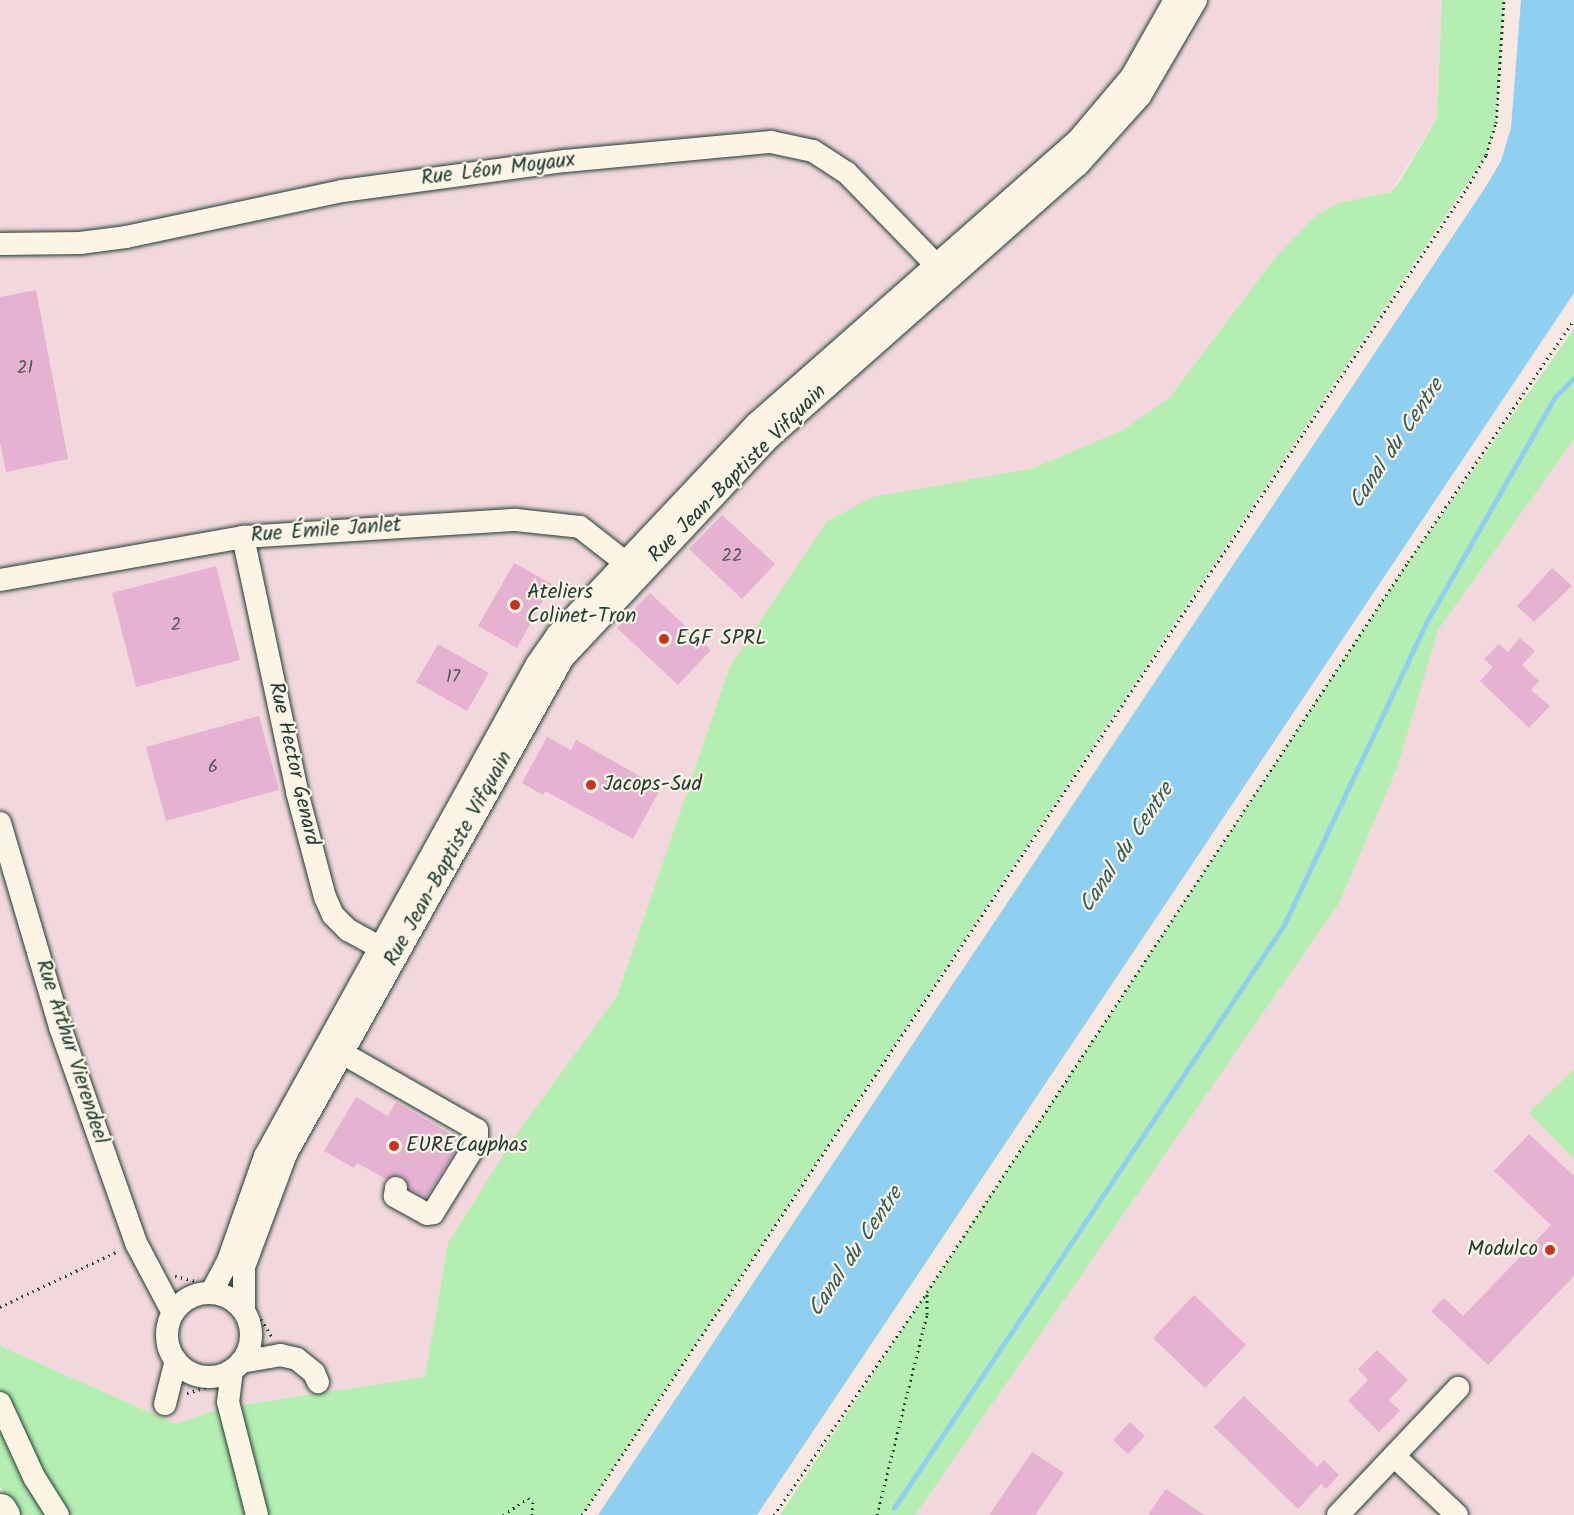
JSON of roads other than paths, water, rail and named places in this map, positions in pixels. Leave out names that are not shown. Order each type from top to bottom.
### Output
[{"type":"highway","points":[[0,1510],[3,1515]]},
{"type":"street","name":"Rue Jean-Baptiste Vifquain","points":[[173,1313],[204,1294],[228,1260],[265,1156],[549,679],[632,567],[1078,140],[1110,105],[1148,50],[1175,0]]},
{"type":"street","name":"Rue Jean-Baptiste Vifquain","points":[[942,272],[1078,165],[1111,131],[1163,62],[1196,0]]},
{"type":"street","name":"Rue Léon Moyaux","points":[[0,244],[80,243],[342,191],[565,161],[771,142],[813,151],[830,160],[862,186],[942,272]]},
{"type":"street","name":"Rue Émile Janlet","points":[[0,580],[243,537],[516,520],[580,527],[632,567]]},
{"type":"street","name":"Rue Hector Genard","points":[[243,537],[297,792],[325,897],[333,915],[348,930],[388,952]]},
{"type":"street","name":"Rue Arthur Vierendeel","points":[[0,823],[60,1026],[136,1243],[156,1275],[173,1313]]},
{"type":"street","name":"Rue Jean-Baptiste Vifquain","points":[[257,1515],[228,1402],[237,1366],[251,1337],[251,1316],[244,1267],[277,1176],[342,1053],[388,952]]},
{"type":"street","points":[[342,1053],[477,1130],[477,1142],[433,1213],[427,1214],[395,1196],[396,1188]]},
{"type":"street","points":[[156,1275],[204,1294],[224,1295],[251,1316],[280,1355]]},
{"type":"street","points":[[173,1313],[167,1337],[176,1360],[168,1400],[196,1374]]},
{"type":"street","points":[[176,1360],[196,1374],[208,1377],[237,1366],[280,1355],[306,1364],[318,1382]]},
{"type":"street","points":[[1338,1515],[1458,1388]]},
{"type":"street","points":[[0,1403],[33,1477],[58,1515]]},
{"type":"street","points":[[1394,1456],[1457,1515]]},
{"type":"water","name":"Canal du Centre","points":[[1521,0],[1574,0],[1574,293],[757,1515],[598,1515],[1485,188],[1501,161],[1511,128]]},
{"type":"waterway","points":[[894,1508],[1284,925],[1426,623],[1555,397],[1574,378]]},
{"type":"place","name":"Ateliers Colinet-Tron","points":[[515,605]]},
{"type":"place","name":"EGF SPRL","points":[[664,639]]},
{"type":"place","name":"Jacops-Sud","points":[[591,785]]},
{"type":"place","name":"EURECayphas","points":[[394,1146]]},
{"type":"place","name":"Modulco","points":[[1550,1250]]}]
